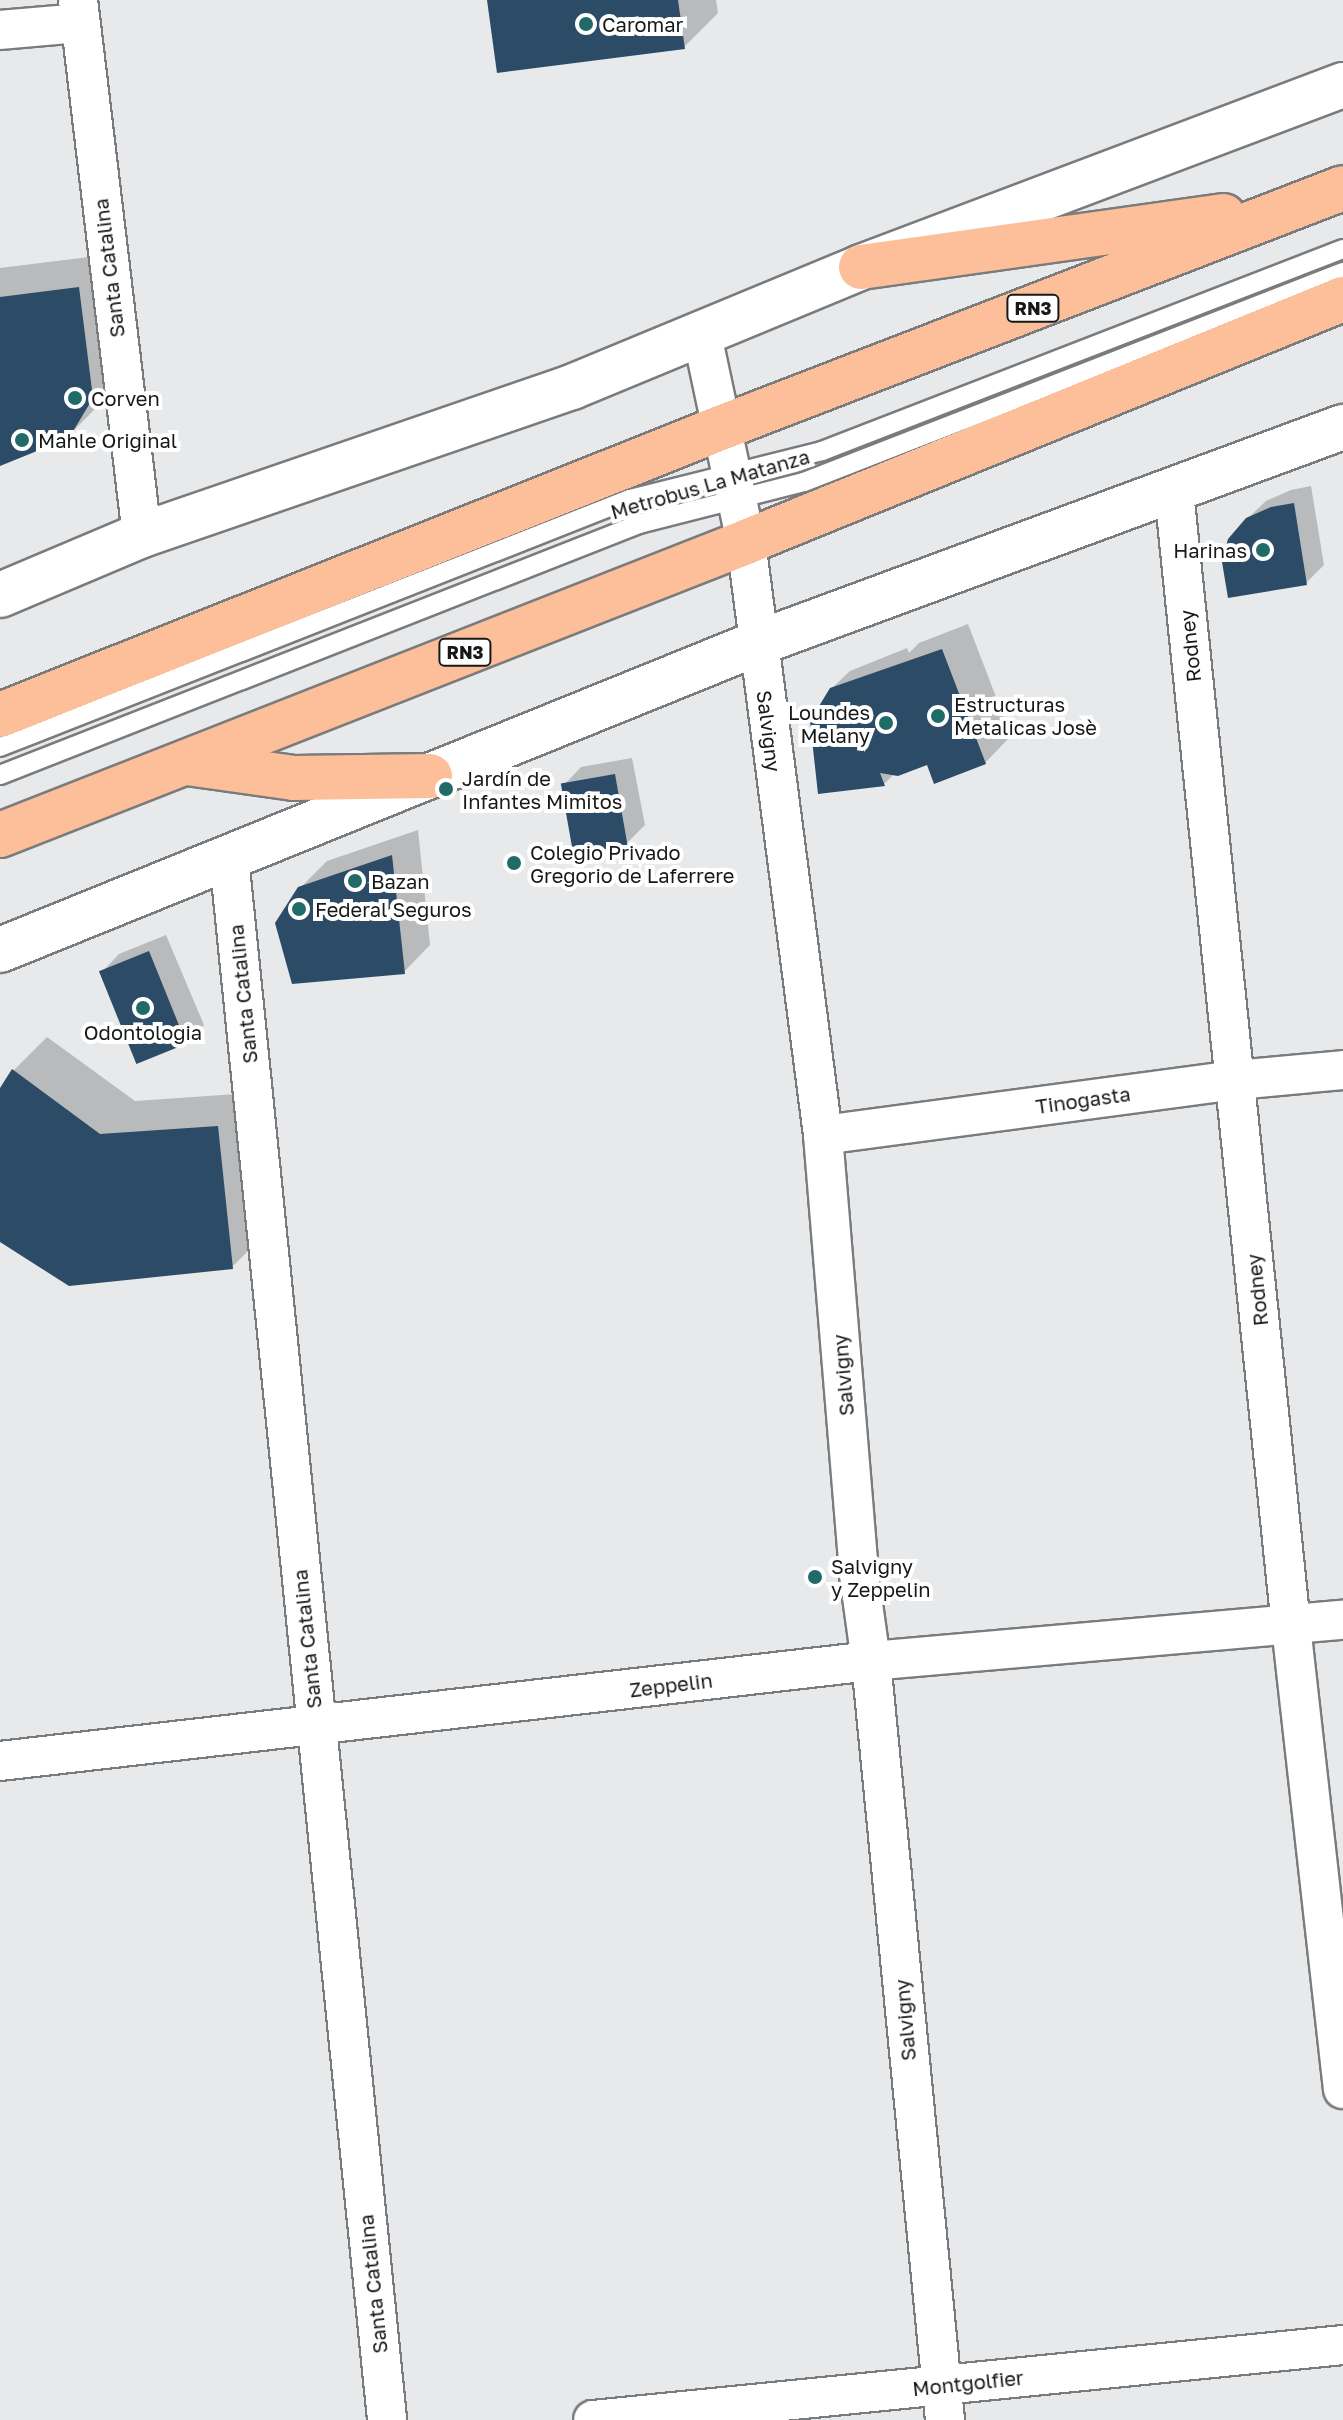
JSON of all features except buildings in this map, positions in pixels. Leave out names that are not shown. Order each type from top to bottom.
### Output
[{"type":"highway","name":"RN3","points":[[0,715],[723,427],[1343,188]]},
{"type":"highway","points":[[861,267],[1297,206]]},
{"type":"highway","name":"RN3","points":[[0,835],[746,542],[1343,299]]},
{"type":"highway","points":[[184,762],[294,778],[430,776]]},
{"type":"street","points":[[0,30],[79,11]]},
{"type":"street","name":"Santa Catalina","points":[[79,11],[142,535]]},
{"type":"street","points":[[0,595],[142,535],[572,387],[861,267],[1343,85]]},
{"type":"street","name":"Salvigny","points":[[702,335],[746,542],[823,1135],[859,1575],[871,1661],[943,2403]]},
{"type":"street","points":[[0,950],[758,643],[1174,492],[1343,427]]},
{"type":"street","name":"Rodney","points":[[1174,492],[1291,1626],[1343,2089]]},
{"type":"street","name":"Santa Catalina","points":[[229,858],[387,2420]]},
{"type":"street","name":"Tinogasta","points":[[823,1135],[1236,1080],[1343,1070]]},
{"type":"street","name":"Zeppelin","points":[[0,1761],[316,1728],[871,1661],[1343,1620]]},
{"type":"street","name":"Montgolfier","points":[[593,2420],[943,2403],[1343,2345]]},
{"type":"lane","name":"Metrobus La Matanza","points":[[0,775],[1343,249]]},
{"type":"lane","name":"Metrobus La Matanza","points":[[0,747],[630,499],[734,485],[804,482],[1343,272]]},
{"type":"place","name":"Caromar","points":[[586,24]]},
{"type":"place","name":"Corven","points":[[75,398]]},
{"type":"place","name":"Mahle Original","points":[[22,440]]},
{"type":"place","name":"Harinas","points":[[1263,550]]},
{"type":"place","name":"Estructuras Metalicas Josè","points":[[938,716]]},
{"type":"place","name":"Loundes Melany","points":[[886,723]]},
{"type":"place","name":"Jardín de Infantes Mimitos","points":[[446,789]]},
{"type":"place","name":"Colegio Privado Gregorio de Laferrere","points":[[514,863]]},
{"type":"place","name":"Bazan","points":[[355,881]]},
{"type":"place","name":"Federal Seguros","points":[[299,909]]},
{"type":"place","name":"Odontologia","points":[[143,1008]]},
{"type":"place","name":"Salvigny y Zeppelin","points":[[815,1577]]}]
